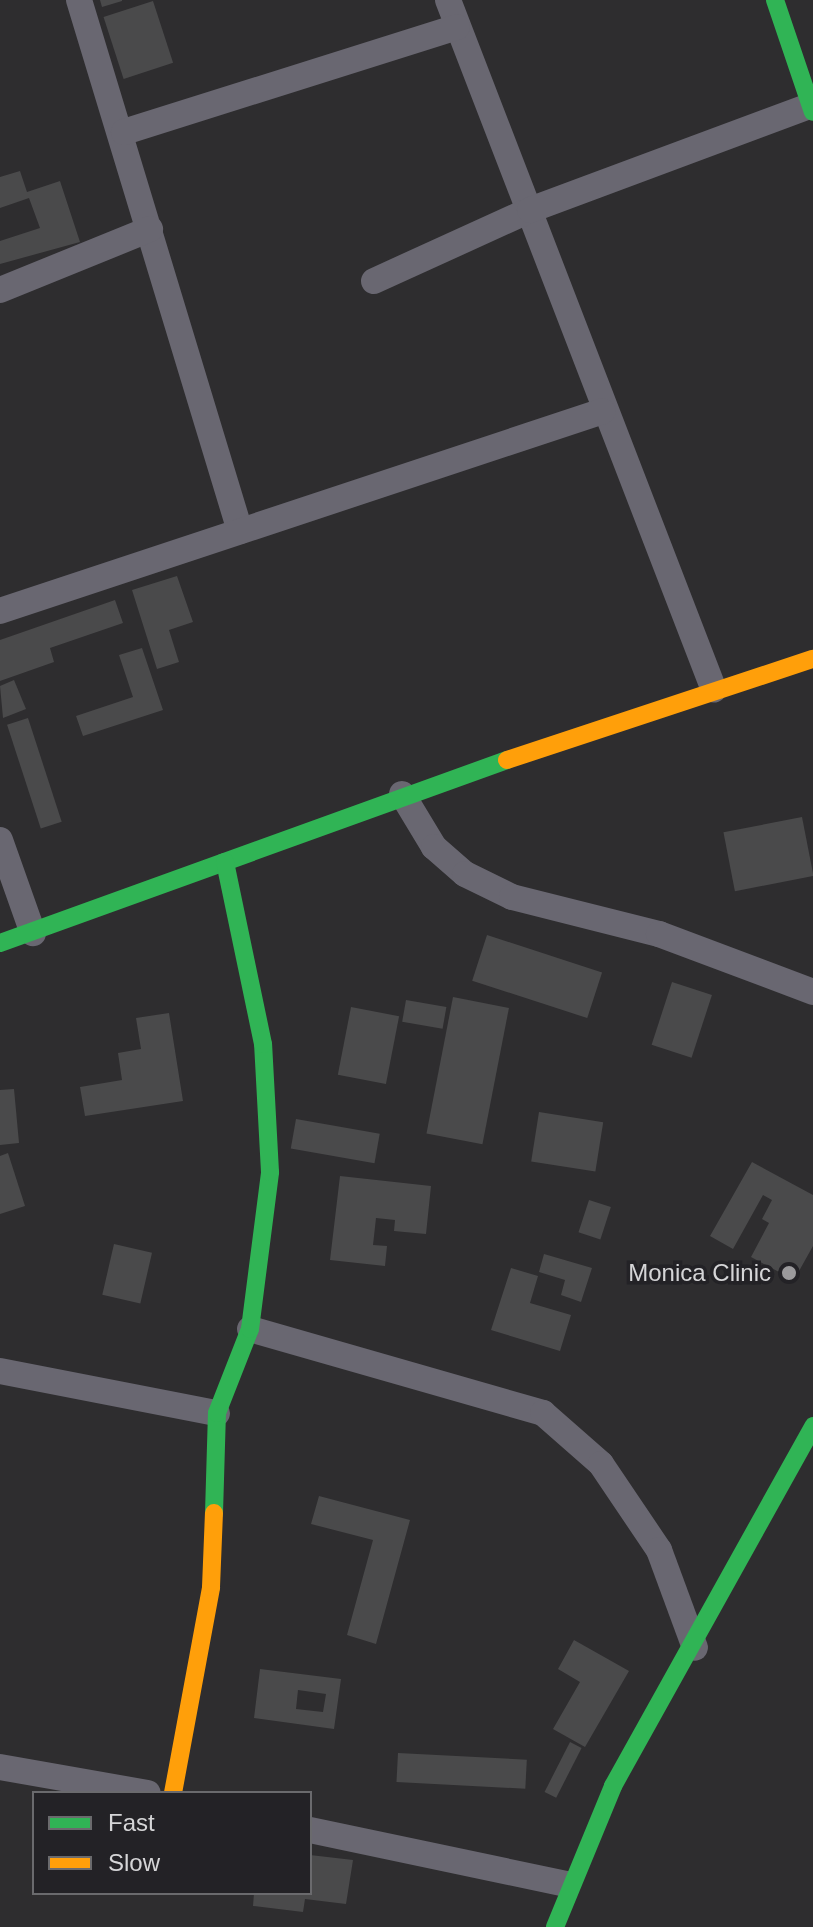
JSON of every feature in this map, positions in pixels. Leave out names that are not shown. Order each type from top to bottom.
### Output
[{"type":"street","points":[[79,0],[124,132],[240,531]]},
{"type":"street","points":[[448,0],[530,210],[603,411],[714,690]]},
{"type":"street","points":[[374,281],[530,210],[812,108],[775,0]]},
{"type":"street","points":[[124,132],[457,27]]},
{"type":"street","points":[[0,290],[150,229]]},
{"type":"street","points":[[0,611],[603,411]]},
{"type":"street","points":[[0,943],[402,794],[813,659]]},
{"type":"street","points":[[402,794],[434,847],[465,874],[512,897],[659,934],[813,992]]},
{"type":"street","points":[[0,840],[33,933]]},
{"type":"street","points":[[173,1791],[211,1587],[217,1413],[250,1329],[270,1172],[265,1072],[225,862]]},
{"type":"street","points":[[250,1329],[543,1413],[601,1464],[659,1550],[695,1648]]},
{"type":"street","points":[[0,1371],[217,1413]]},
{"type":"street","points":[[555,1927],[567,1884],[613,1786],[695,1648],[813,1426]]},
{"type":"street","points":[[0,1767],[137,1791]]},
{"type":"street","points":[[312,1830],[567,1884]]},
{"type":"building","points":[[100,0],[122,0],[122,1],[102,7]]},
{"type":"building","points":[[153,1],[173,63],[124,79],[104,17]]},
{"type":"building","points":[[20,171],[27,192],[60,181],[80,242],[0,264],[0,241],[40,228],[29,198],[0,208],[0,177]]},
{"type":"building","points":[[177,576],[193,622],[169,630],[179,662],[157,669],[132,590]]},
{"type":"building","points":[[115,600],[123,623],[50,648],[54,662],[0,681],[0,640]]},
{"type":"building","points":[[142,648],[163,710],[83,736],[76,716],[133,697],[119,655]]},
{"type":"building","points":[[14,680],[26,709],[3,718],[0,686]]},
{"type":"building","points":[[28,718],[62,822],[41,828],[7,725]]},
{"type":"building","points":[[802,817],[813,876],[735,891],[723,832]]},
{"type":"building","points":[[487,935],[602,972],[587,1018],[472,981]]},
{"type":"building","points":[[672,982],[712,995],[692,1058],[652,1045]]},
{"type":"building","points":[[453,997],[509,1008],[482,1144],[426,1133]]},
{"type":"building","points":[[406,1000],[446,1007],[443,1029],[402,1022]]},
{"type":"building","points":[[351,1007],[399,1016],[386,1084],[338,1075]]},
{"type":"building","points":[[169,1013],[183,1101],[85,1116],[80,1087],[122,1080],[118,1053],[141,1049],[136,1018]]},
{"type":"building","points":[[14,1089],[19,1143],[0,1145],[0,1090]]},
{"type":"building","points":[[539,1112],[603,1122],[595,1172],[531,1161]]},
{"type":"building","points":[[296,1119],[380,1134],[374,1163],[291,1149]]},
{"type":"building","points":[[8,1153],[25,1206],[0,1214],[0,1156]]},
{"type":"building","points":[[752,1162],[813,1195],[813,1246],[794,1280],[751,1257],[769,1223],[762,1219],[772,1200],[763,1195],[733,1249],[710,1236]]},
{"type":"building","points":[[340,1176],[431,1186],[426,1234],[394,1231],[395,1220],[376,1218],[373,1245],[387,1246],[385,1266],[330,1260]]},
{"type":"building","points":[[589,1200],[611,1207],[600,1239],[578,1232]]},
{"type":"building","points":[[114,1244],[152,1253],[140,1303],[102,1295]]},
{"type":"building","points":[[544,1254],[592,1268],[581,1302],[561,1295],[565,1280],[539,1272]]},
{"type":"building","points":[[511,1268],[538,1276],[530,1303],[571,1315],[560,1351],[491,1330]]},
{"type":"building","points":[[319,1496],[410,1520],[376,1644],[347,1635],[373,1540],[311,1524]]},
{"type":"building","points":[[574,1640],[629,1671],[585,1747],[553,1729],[580,1682],[558,1669]]},
{"type":"building","points":[[260,1669],[341,1679],[334,1729],[254,1718]],"holes":[[[298,1690],[326,1694],[323,1712],[296,1709]]]},
{"type":"building","points":[[570,1742],[582,1748],[556,1798],[545,1792]]},
{"type":"building","points":[[398,1753],[527,1760],[525,1789],[396,1782]]},
{"type":"building","points":[[312,1855],[353,1860],[346,1904],[305,1899],[303,1912],[253,1906],[254,1895],[312,1895]]},
{"type":"traffic: fast","points":[[775,0],[813,112]]},
{"type":"traffic: fast","points":[[0,943],[507,760]]},
{"type":"traffic: fast","points":[[214,1513],[217,1413],[250,1329],[270,1172],[263,1044],[225,862]]},
{"type":"traffic: fast","points":[[555,1927],[613,1786],[813,1426]]},
{"type":"traffic: slow","points":[[507,760],[813,659]]},
{"type":"traffic: slow","points":[[173,1791],[211,1587],[214,1513]]},
{"type":"place","name":"Monica Clinic","points":[[789,1273]]}]
